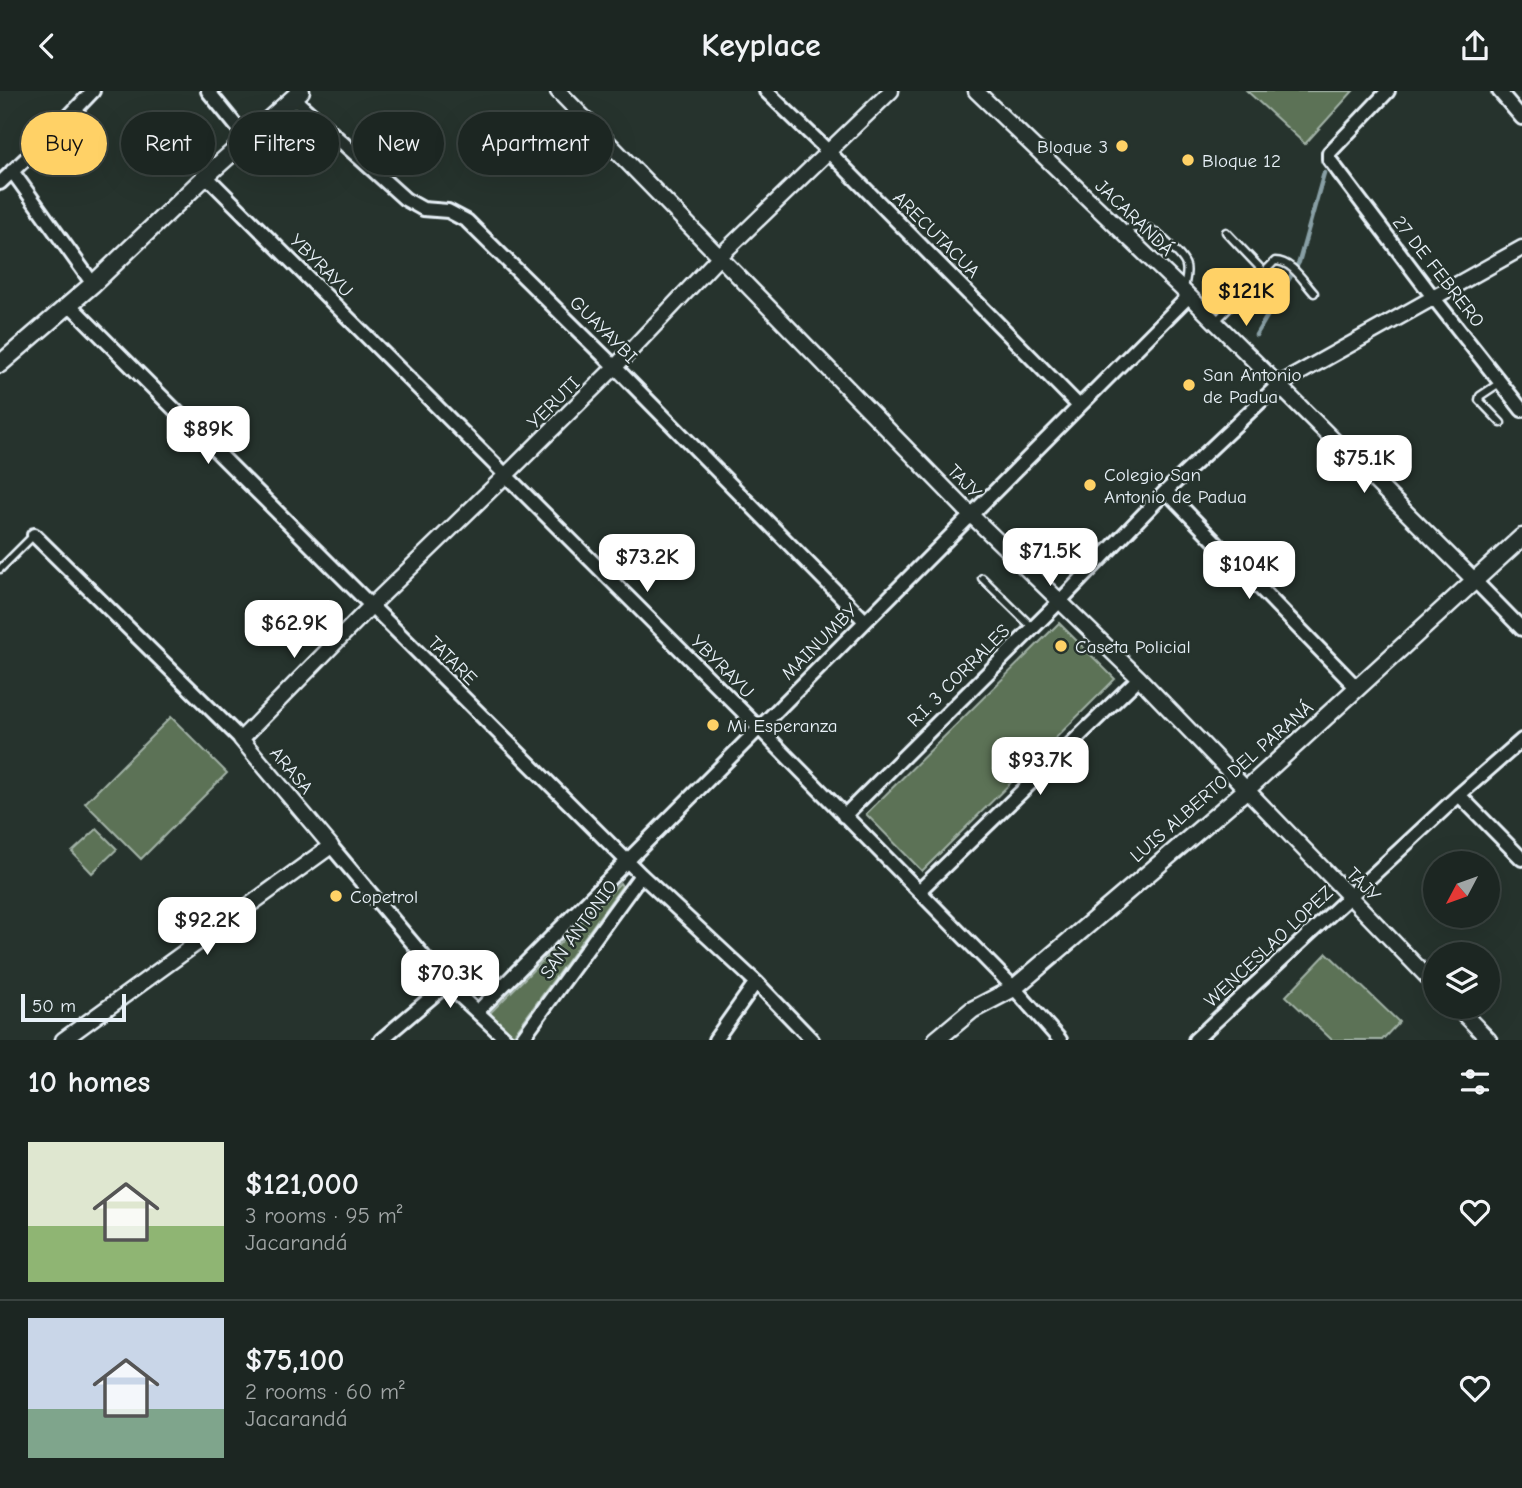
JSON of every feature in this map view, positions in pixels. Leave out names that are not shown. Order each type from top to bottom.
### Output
[{"type":"main road","points":[[277,112],[297,94]]},
{"type":"main road","points":[[0,364],[93,284],[229,155]]},
{"type":"main road","name":"LUIS ALBERTO DEL PARANÁ","points":[[936,1040],[972,1010],[1014,988],[1246,790],[1522,537]]},
{"type":"street","points":[[0,183],[93,91]]},
{"type":"street","points":[[208,91],[229,117]]},
{"type":"street","name":"TAJY","points":[[558,91],[971,515],[1139,678],[1423,973]]},
{"type":"street","name":"ARECUTACUA","points":[[766,91],[1079,406]]},
{"type":"street","name":"YERUTI","points":[[241,739],[371,606],[615,367],[719,257],[891,91]]},
{"type":"street","name":"JACARANDÁ","points":[[976,91],[1186,293],[1474,580]]},
{"type":"street","name":"27 DE FEBRERO","points":[[1388,91],[1329,153],[1329,159],[1522,411]]},
{"type":"street","points":[[1499,91],[1522,118]]},
{"type":"street","name":"GUAYAYBI","points":[[297,94],[405,198],[423,209],[448,211],[467,221],[865,621]]},
{"type":"street","points":[[12,171],[93,284]]},
{"type":"street","name":"YBYRAYU","points":[[206,176],[759,728],[1014,988],[1059,1040]]},
{"type":"street","points":[[1278,385],[1522,248]]},
{"type":"street","name":"MAINUMBY","points":[[477,1013],[1079,406],[1186,293]]},
{"type":"street","name":"TATARE","points":[[69,304],[641,875],[756,982],[812,1040]]},
{"type":"street","name":"R.I. 3 CORRALES","points":[[844,816],[1059,602],[1166,491],[1278,385]]},
{"type":"street","points":[[1166,491],[1357,688]]},
{"type":"street","name":"ARASA","points":[[34,535],[241,739],[447,984],[507,1040]]},
{"type":"street","points":[[1474,580],[1522,629]]},
{"type":"street","points":[[919,891],[1139,678]]},
{"type":"street","name":"WENCESLAO LOPEZ","points":[[1195,1040],[1522,740]]},
{"type":"street","points":[[1459,795],[1522,859]]},
{"type":"street","points":[[63,1040],[331,846]]},
{"type":"street","name":"SAN ANTONIO","points":[[526,1039],[641,875]]},
{"type":"street","points":[[715,1040],[756,982]]},
{"type":"street","points":[[381,1040],[447,984]]},
{"type":"street","points":[[1469,1019],[1489,1040]]},
{"type":"lane","points":[[1119,229],[1147,228],[1165,241],[1186,263],[1186,293]]},
{"type":"lane","points":[[1226,232],[1264,272]]},
{"type":"lane","points":[[1215,322],[1275,261],[1288,264],[1314,293]]},
{"type":"lane","points":[[1500,382],[1480,396],[1479,400],[1501,423]]},
{"type":"lane","points":[[0,569],[34,535]]},
{"type":"lane","points":[[982,577],[1033,628]]},
{"type":"green space","points":[[1247,91],[1353,91],[1305,144]]},
{"type":"green space","points":[[1059,623],[1115,679],[922,871],[866,814]]},
{"type":"green space","points":[[171,717],[227,773],[141,859],[85,803]]},
{"type":"green space","points":[[97,829],[117,849],[92,873],[72,852]]},
{"type":"green space","points":[[620,883],[622,886],[514,1034],[490,1016],[491,1012]]},
{"type":"green space","points":[[1327,953],[1399,1022],[1382,1040],[1332,1040],[1286,996]]},
{"type":"waterway","points":[[1256,335],[1299,262],[1324,173]]},
{"type":"place","name":"Bloque 3","points":[[1122,146]]},
{"type":"place","name":"Bloque 12","points":[[1188,160]]},
{"type":"place","name":"San Antonio de Padua","points":[[1189,385]]},
{"type":"place","name":"Colegio San Antonio de Padua","points":[[1090,485]]},
{"type":"place","name":"Caseta Policial","points":[[1061,646]]},
{"type":"place","name":"Mi Esperanza","points":[[713,725]]},
{"type":"place","name":"Copetrol","points":[[336,896]]}]
